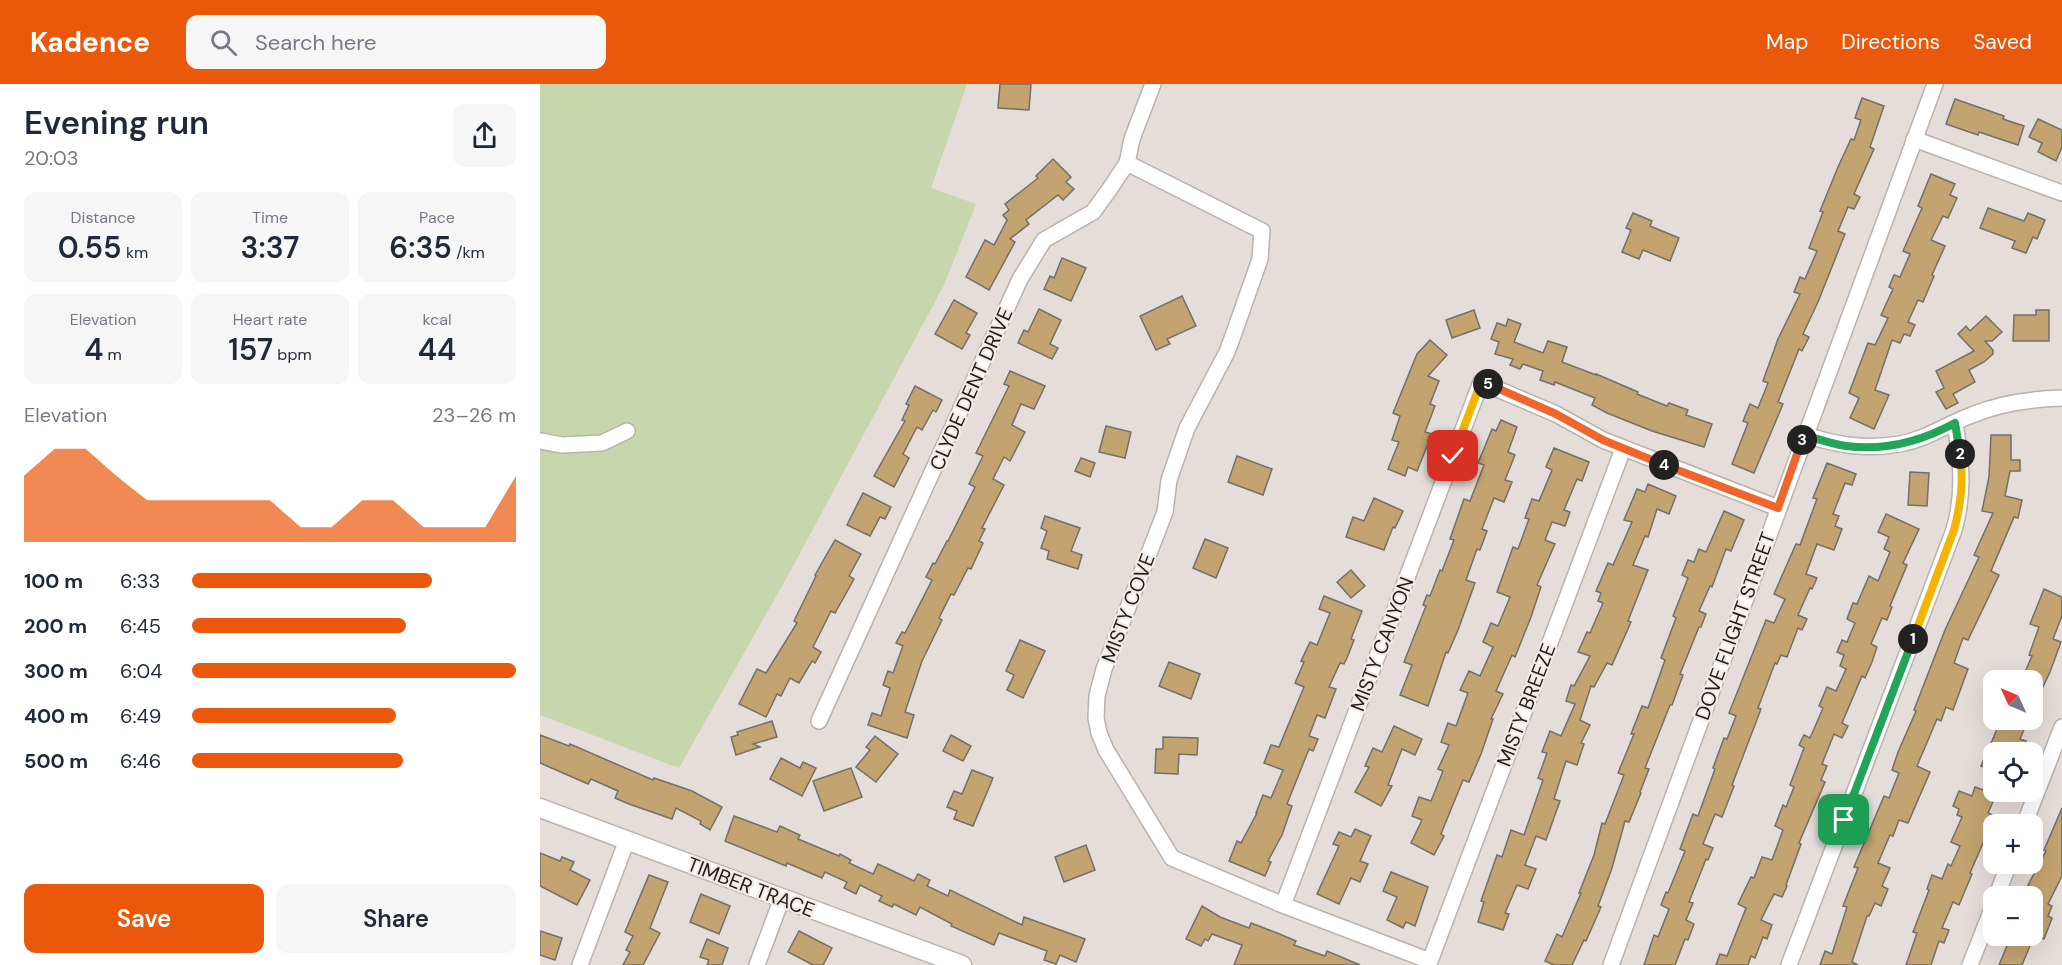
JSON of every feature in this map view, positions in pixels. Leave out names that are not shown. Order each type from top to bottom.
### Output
[{"type":"street","name":"CLYDE DENT DRIVE","points":[[819,721],[1020,279],[1044,240],[1093,212],[1127,163],[1132,139],[1153,84]]},
{"type":"street","name":"DOVE FLIGHT STREET","points":[[1611,965],[1935,84]]},
{"type":"street","points":[[1914,139],[2062,193]]},
{"type":"street","name":"MISTY COVE","points":[[1127,163],[1262,231],[1260,259],[1234,333],[1227,352],[1187,428],[1169,480],[1165,512],[1104,669],[1097,696],[1097,726],[1106,750],[1172,858],[1283,906],[1430,961]]},
{"type":"street","name":"MISTY CANYON","points":[[1283,906],[1481,382],[1556,414],[1623,449]]},
{"type":"street","points":[[1804,435],[1845,446],[1883,447],[1919,439],[1971,415],[1995,407],[2020,401],[2062,398]]},
{"type":"street","points":[[1789,965],[1954,530],[1962,481],[1955,423]]},
{"type":"street","points":[[540,441],[562,445],[602,443],[627,431]]},
{"type":"street","points":[[1623,449],[1778,508]]},
{"type":"street","name":"MISTY BREEZE","points":[[1430,961],[1623,449]]},
{"type":"street","points":[[2028,814],[2062,727]]},
{"type":"street","name":"TIMBER TRACE","points":[[540,808],[782,898],[928,959],[962,965]]},
{"type":"street","points":[[580,965],[627,840]]},
{"type":"street","points":[[757,965],[782,898]]},
{"type":"street","points":[[1970,965],[1983,932]]},
{"type":"green space","points":[[540,84],[967,84],[931,188],[976,204],[944,285],[791,570],[679,768],[540,715]]},
{"type":"building","points":[[1000,84],[1031,84],[1029,110],[998,108]]},
{"type":"building","points":[[1862,98],[1884,106],[1870,147],[1874,149],[1854,194],[1860,197],[1854,209],[1848,207],[1838,231],[1845,234],[1803,334],[1809,337],[1802,351],[1799,349],[1778,402],[1783,404],[1754,473],[1732,464],[1748,423],[1743,421],[1750,404],[1758,408],[1768,383],[1763,381],[1778,339],[1800,294],[1794,292],[1800,277],[1805,279],[1817,251],[1809,248],[1823,212],[1820,211],[1838,167],[1851,139],[1854,140],[1861,120],[1855,118]]},
{"type":"building","points":[[1955,99],[2004,116],[2003,119],[2024,126],[2018,145],[1946,124]]},
{"type":"building","points":[[2038,119],[2062,130],[2062,147],[2056,161],[2038,152],[2042,143],[2029,137]]},
{"type":"building","points":[[1053,159],[1071,177],[1066,182],[1074,189],[1063,200],[1058,195],[1026,220],[1029,224],[1010,239],[1015,242],[989,290],[966,277],[985,240],[994,245],[1007,220],[1003,215],[1009,210],[1005,204],[1038,178],[1036,176]]},
{"type":"building","points":[[1931,174],[1955,184],[1950,195],[1957,198],[1948,218],[1943,216],[1931,240],[1945,246],[1923,302],[1918,300],[1908,322],[1915,325],[1910,336],[1904,334],[1900,343],[1892,340],[1875,390],[1889,395],[1874,429],[1850,418],[1859,398],[1849,393],[1868,343],[1875,345],[1888,318],[1881,315],[1893,289],[1889,287],[1894,275],[1900,277],[1910,254],[1903,251],[1922,208],[1918,206]]},
{"type":"building","points":[[1988,208],[2024,221],[2028,213],[2045,220],[2037,239],[2033,237],[2026,253],[2012,248],[2015,241],[1980,228]]},
{"type":"building","points":[[1633,213],[1652,221],[1650,226],[1679,238],[1670,261],[1643,250],[1639,259],[1622,252],[1631,230],[1626,228]]},
{"type":"building","points":[[1062,258],[1086,268],[1071,301],[1044,289],[1050,276],[1054,278]]},
{"type":"building","points":[[1182,296],[1196,326],[1167,339],[1170,344],[1156,350],[1140,316]]},
{"type":"building","points":[[954,300],[977,313],[966,333],[970,335],[962,349],[935,334]]},
{"type":"building","points":[[1039,309],[1061,320],[1050,344],[1058,348],[1052,359],[1018,343],[1024,330],[1028,332]]},
{"type":"building","points":[[1474,310],[1480,328],[1452,338],[1446,320]]},
{"type":"building","points":[[2036,310],[2049,310],[2049,341],[2013,341],[2014,315],[2036,315]]},
{"type":"building","points":[[1986,316],[2002,332],[1992,341],[1985,341],[1993,350],[1993,354],[1969,370],[1975,382],[1953,394],[1958,403],[1946,409],[1936,392],[1944,388],[1936,371],[1974,351],[1958,334],[1966,326],[1970,331]]},
{"type":"building","points":[[1508,319],[1521,324],[1514,342],[1543,353],[1548,341],[1567,347],[1562,362],[1596,374],[1667,406],[1669,403],[1688,410],[1686,415],[1712,424],[1704,447],[1652,431],[1607,413],[1592,405],[1595,398],[1555,382],[1554,385],[1540,380],[1543,371],[1523,364],[1520,369],[1510,365],[1513,359],[1495,354],[1499,342],[1491,339],[1497,323],[1506,326]]},
{"type":"building","points":[[1430,340],[1447,355],[1428,376],[1439,381],[1430,404],[1435,406],[1425,432],[1432,434],[1417,471],[1408,467],[1405,476],[1388,469],[1399,442],[1392,440],[1400,416],[1393,413],[1417,354]]},
{"type":"building","points":[[1010,371],[1045,386],[1034,409],[1021,404],[1012,425],[1025,432],[1010,461],[1004,457],[993,479],[1004,485],[982,528],[985,529],[979,541],[983,543],[971,569],[968,568],[954,595],[951,594],[939,618],[942,620],[922,661],[905,712],[914,715],[907,738],[868,725],[872,713],[881,716],[890,688],[883,685],[888,671],[893,673],[903,646],[896,643],[902,632],[905,633],[932,580],[926,577],[948,541],[975,487],[969,484],[983,456],[976,453],[1009,386],[1004,384]]},
{"type":"building","points":[[915,386],[942,400],[936,412],[933,410],[922,430],[917,427],[903,454],[909,458],[894,487],[874,476],[905,421],[902,420],[909,405],[906,404]]},
{"type":"building","points":[[1501,420],[1517,427],[1508,452],[1515,455],[1505,480],[1512,482],[1504,502],[1494,498],[1482,529],[1487,531],[1480,550],[1477,549],[1466,580],[1475,583],[1458,630],[1448,653],[1446,652],[1428,706],[1400,695],[1412,665],[1404,662],[1426,606],[1423,605],[1427,595],[1430,596],[1454,540],[1450,539],[1464,499],[1470,501],[1484,465],[1478,463],[1492,429],[1496,431]]},
{"type":"building","points":[[1106,426],[1131,432],[1125,458],[1099,452]]},
{"type":"building","points":[[1991,435],[2011,435],[2011,460],[2020,460],[2020,471],[2010,471],[2005,496],[2022,500],[2018,518],[2014,517],[1991,571],[1999,575],[1968,640],[1963,638],[1954,663],[1968,669],[1953,710],[1946,707],[1941,721],[1937,719],[1917,766],[1930,772],[1908,823],[1899,820],[1878,863],[1890,868],[1882,886],[1888,889],[1881,906],[1875,903],[1867,916],[1852,962],[1858,965],[1820,965],[1825,951],[1832,954],[1847,907],[1843,906],[1858,868],[1854,867],[1884,796],[1889,798],[1899,773],[1892,770],[1898,752],[1916,711],[1914,710],[1945,630],[1979,557],[1974,555],[1993,513],[1982,511],[1989,477]]},
{"type":"building","points":[[1554,448],[1589,462],[1582,481],[1577,479],[1564,510],[1570,512],[1565,526],[1552,522],[1545,540],[1555,544],[1537,585],[1541,587],[1531,617],[1515,657],[1512,655],[1496,691],[1503,694],[1491,719],[1493,719],[1481,754],[1469,782],[1463,780],[1441,834],[1444,836],[1434,855],[1411,843],[1422,820],[1412,816],[1419,797],[1431,801],[1443,771],[1438,769],[1449,745],[1441,742],[1448,723],[1456,726],[1468,693],[1460,690],[1469,671],[1480,676],[1493,647],[1483,642],[1491,623],[1498,626],[1510,597],[1497,592],[1513,547],[1518,549],[1529,519],[1525,518],[1532,499],[1539,501],[1552,470],[1546,467]]},
{"type":"building","points":[[1237,456],[1272,469],[1263,495],[1228,482]]},
{"type":"building","points":[[1081,458],[1095,463],[1090,477],[1075,471]]},
{"type":"building","points":[[1827,463],[1856,474],[1852,485],[1845,483],[1833,514],[1839,516],[1835,526],[1842,529],[1834,550],[1817,544],[1806,574],[1817,578],[1798,615],[1807,619],[1802,630],[1798,628],[1787,657],[1781,655],[1777,664],[1775,663],[1722,817],[1715,814],[1703,844],[1713,848],[1708,860],[1706,859],[1689,902],[1693,903],[1686,920],[1694,924],[1688,940],[1685,939],[1675,965],[1644,965],[1654,935],[1658,937],[1669,909],[1661,905],[1685,851],[1680,849],[1693,814],[1698,816],[1724,738],[1727,739],[1736,716],[1729,713],[1766,620],[1774,623],[1785,599],[1774,594],[1796,544],[1800,545],[1817,499],[1813,498]]},
{"type":"building","points":[[1910,472],[1929,473],[1927,506],[1908,505]]},
{"type":"building","points":[[1648,484],[1676,496],[1669,514],[1657,509],[1648,537],[1645,536],[1633,565],[1648,570],[1628,621],[1631,622],[1612,665],[1607,663],[1594,687],[1591,686],[1580,720],[1590,725],[1581,743],[1584,744],[1577,765],[1566,761],[1554,799],[1560,801],[1546,840],[1536,836],[1525,865],[1536,869],[1528,889],[1517,885],[1505,913],[1509,914],[1503,930],[1478,922],[1484,902],[1481,901],[1497,855],[1502,857],[1511,830],[1524,835],[1543,780],[1538,778],[1547,753],[1542,752],[1550,731],[1561,736],[1575,704],[1566,701],[1571,685],[1574,686],[1590,656],[1578,652],[1587,632],[1590,633],[1603,603],[1598,601],[1601,593],[1596,591],[1608,563],[1613,565],[1632,522],[1624,520],[1637,489],[1645,492]]},
{"type":"building","points":[[863,493],[891,507],[885,519],[880,517],[870,536],[847,525]]},
{"type":"building","points":[[1374,498],[1403,511],[1395,528],[1393,527],[1384,550],[1346,537],[1353,517],[1364,521]]},
{"type":"building","points":[[1724,511],[1744,520],[1731,551],[1726,549],[1712,587],[1710,586],[1699,611],[1706,614],[1680,674],[1683,675],[1672,705],[1670,705],[1645,768],[1649,769],[1641,793],[1629,822],[1625,821],[1612,868],[1598,906],[1601,907],[1572,965],[1554,965],[1545,961],[1557,934],[1562,937],[1581,893],[1579,893],[1594,855],[1602,823],[1605,824],[1624,775],[1618,773],[1634,734],[1631,734],[1642,706],[1648,708],[1665,660],[1661,658],[1676,618],[1673,616],[1688,578],[1682,575],[1688,560],[1694,562],[1699,549],[1706,552]]},
{"type":"building","points":[[1886,514],[1919,529],[1903,563],[1907,565],[1890,606],[1892,607],[1887,620],[1882,618],[1871,644],[1877,647],[1872,662],[1865,678],[1862,676],[1842,723],[1848,726],[1842,738],[1834,734],[1822,764],[1827,766],[1821,780],[1825,782],[1799,843],[1801,844],[1787,886],[1782,897],[1774,894],[1761,920],[1772,925],[1767,939],[1763,937],[1755,958],[1751,956],[1748,965],[1716,965],[1720,954],[1727,956],[1746,908],[1738,904],[1751,877],[1754,878],[1762,857],[1772,860],[1783,830],[1775,826],[1783,805],[1786,807],[1794,787],[1790,785],[1804,748],[1799,745],[1804,735],[1810,738],[1823,708],[1819,706],[1827,687],[1836,691],[1846,669],[1840,666],[1844,655],[1837,652],[1842,640],[1847,642],[1855,623],[1847,619],[1853,603],[1857,604],[1869,576],[1878,581],[1890,552],[1884,549],[1889,537],[1878,532]]},
{"type":"building","points":[[1045,516],[1080,528],[1071,551],[1082,555],[1078,569],[1047,559],[1049,551],[1041,548],[1047,531],[1041,528]]},
{"type":"building","points":[[1205,539],[1228,548],[1216,578],[1193,568]]},
{"type":"building","points":[[835,540],[861,554],[849,576],[854,579],[835,613],[831,611],[813,647],[821,652],[815,663],[812,661],[799,683],[790,678],[781,696],[777,694],[766,717],[739,704],[757,669],[766,673],[797,623],[794,621],[815,575]]},
{"type":"building","points":[[1351,570],[1365,586],[1351,598],[1337,582]]},
{"type":"building","points":[[2044,589],[2062,597],[2062,616],[2053,639],[2061,642],[2043,687],[2043,670],[2026,670],[2039,627],[2030,624]]},
{"type":"building","points":[[1324,596],[1362,611],[1351,639],[1354,640],[1347,658],[1344,664],[1340,663],[1329,687],[1336,689],[1325,718],[1317,715],[1309,736],[1318,739],[1313,751],[1309,749],[1287,804],[1292,806],[1282,835],[1268,861],[1271,862],[1265,876],[1229,861],[1237,841],[1241,843],[1257,813],[1263,795],[1271,798],[1283,770],[1264,763],[1271,745],[1279,747],[1304,687],[1295,683],[1304,662],[1301,661],[1310,642],[1317,645],[1330,613],[1319,609]]},
{"type":"building","points":[[1020,640],[1045,651],[1023,698],[1007,690],[1014,675],[1006,671]]},
{"type":"building","points":[[1169,662],[1200,674],[1191,699],[1159,686]]},
{"type":"building","points":[[772,721],[777,737],[753,744],[760,747],[736,755],[731,737],[738,735],[737,732]]},
{"type":"building","points":[[1394,726],[1422,739],[1415,755],[1402,749],[1388,785],[1392,786],[1381,806],[1355,792],[1369,767],[1365,766],[1373,748],[1382,752]]},
{"type":"building","points":[[1997,730],[2024,730],[2020,739],[2026,741],[2026,742],[1991,742]]},
{"type":"building","points":[[540,735],[569,746],[570,744],[653,780],[654,778],[692,791],[722,807],[710,830],[700,824],[701,821],[676,808],[672,819],[629,804],[615,798],[618,791],[591,779],[588,784],[540,763]]},
{"type":"building","points":[[951,735],[971,746],[963,761],[943,751]]},
{"type":"building","points":[[875,736],[898,754],[876,782],[856,767],[870,750],[866,747]]},
{"type":"building","points":[[1163,737],[1198,738],[1197,755],[1179,754],[1178,774],[1155,773],[1156,749],[1163,749]]},
{"type":"building","points":[[781,758],[800,768],[803,762],[816,768],[802,796],[770,779]]},
{"type":"building","points":[[851,768],[862,797],[824,811],[813,781]]},
{"type":"building","points":[[972,770],[993,778],[973,826],[954,819],[957,811],[947,807],[954,791],[962,794]]},
{"type":"building","points":[[1975,787],[1983,790],[1983,802],[1993,802],[1988,813],[1990,814],[1983,814],[1983,843],[1970,873],[1972,874],[1959,905],[1953,902],[1942,928],[1949,930],[1944,943],[1939,941],[1931,965],[1906,965],[1917,933],[1913,932],[1929,890],[1927,889],[1932,875],[1942,879],[1948,864],[1951,866],[1960,846],[1951,842],[1962,817],[1957,815],[1959,809],[1953,806],[1959,791],[1972,796]]},
{"type":"building","points":[[2062,808],[2062,876],[2048,904],[2052,906],[2048,916],[2052,918],[2044,939],[2043,886],[2028,885],[2034,874],[2043,874],[2043,857],[2046,851],[2044,850]]},
{"type":"building","points":[[734,816],[777,832],[780,826],[800,835],[798,839],[839,856],[840,854],[851,860],[849,863],[873,874],[878,864],[914,881],[918,874],[930,880],[927,886],[948,896],[950,890],[1022,925],[1024,917],[1085,939],[1076,962],[1060,955],[1056,964],[1044,960],[1047,951],[999,933],[994,945],[951,926],[952,924],[920,907],[916,915],[894,904],[892,907],[879,901],[882,896],[860,885],[856,894],[844,888],[847,882],[825,872],[822,878],[725,841]]},
{"type":"building","points":[[1355,829],[1371,836],[1360,861],[1368,864],[1360,882],[1351,878],[1339,904],[1317,894],[1339,846],[1333,844],[1339,832],[1351,837]]},
{"type":"building","points":[[1086,845],[1095,870],[1064,882],[1055,857]]},
{"type":"building","points":[[540,853],[560,861],[562,857],[574,862],[570,870],[590,880],[577,905],[540,886]]},
{"type":"building","points":[[1391,872],[1428,887],[1415,926],[1406,922],[1403,928],[1387,920],[1397,897],[1383,891]]},
{"type":"building","points":[[649,875],[668,882],[650,928],[660,933],[643,965],[623,965],[630,952],[626,950],[633,936],[625,932]]},
{"type":"building","points":[[701,894],[730,906],[719,934],[690,922]]},
{"type":"building","points":[[1202,906],[1220,917],[1249,928],[1251,923],[1296,941],[1294,945],[1325,956],[1327,951],[1360,965],[1234,965],[1242,945],[1212,934],[1201,946],[1186,939]]},
{"type":"building","points":[[540,931],[562,938],[555,960],[540,955]]},
{"type":"building","points":[[799,931],[832,948],[823,965],[813,965],[788,952]]},
{"type":"building","points":[[707,939],[728,948],[722,965],[707,965],[709,960],[700,957]]},
{"type":"building","points":[[2007,946],[2030,946],[2022,965],[1999,965]]},
{"type":"route","points":[[1453,456],[1481,382],[1556,414],[1623,449],[1778,508],[1804,435],[1845,446],[1883,447],[1937,433],[1955,423],[1962,481],[1959,514],[1844,820]]}]
